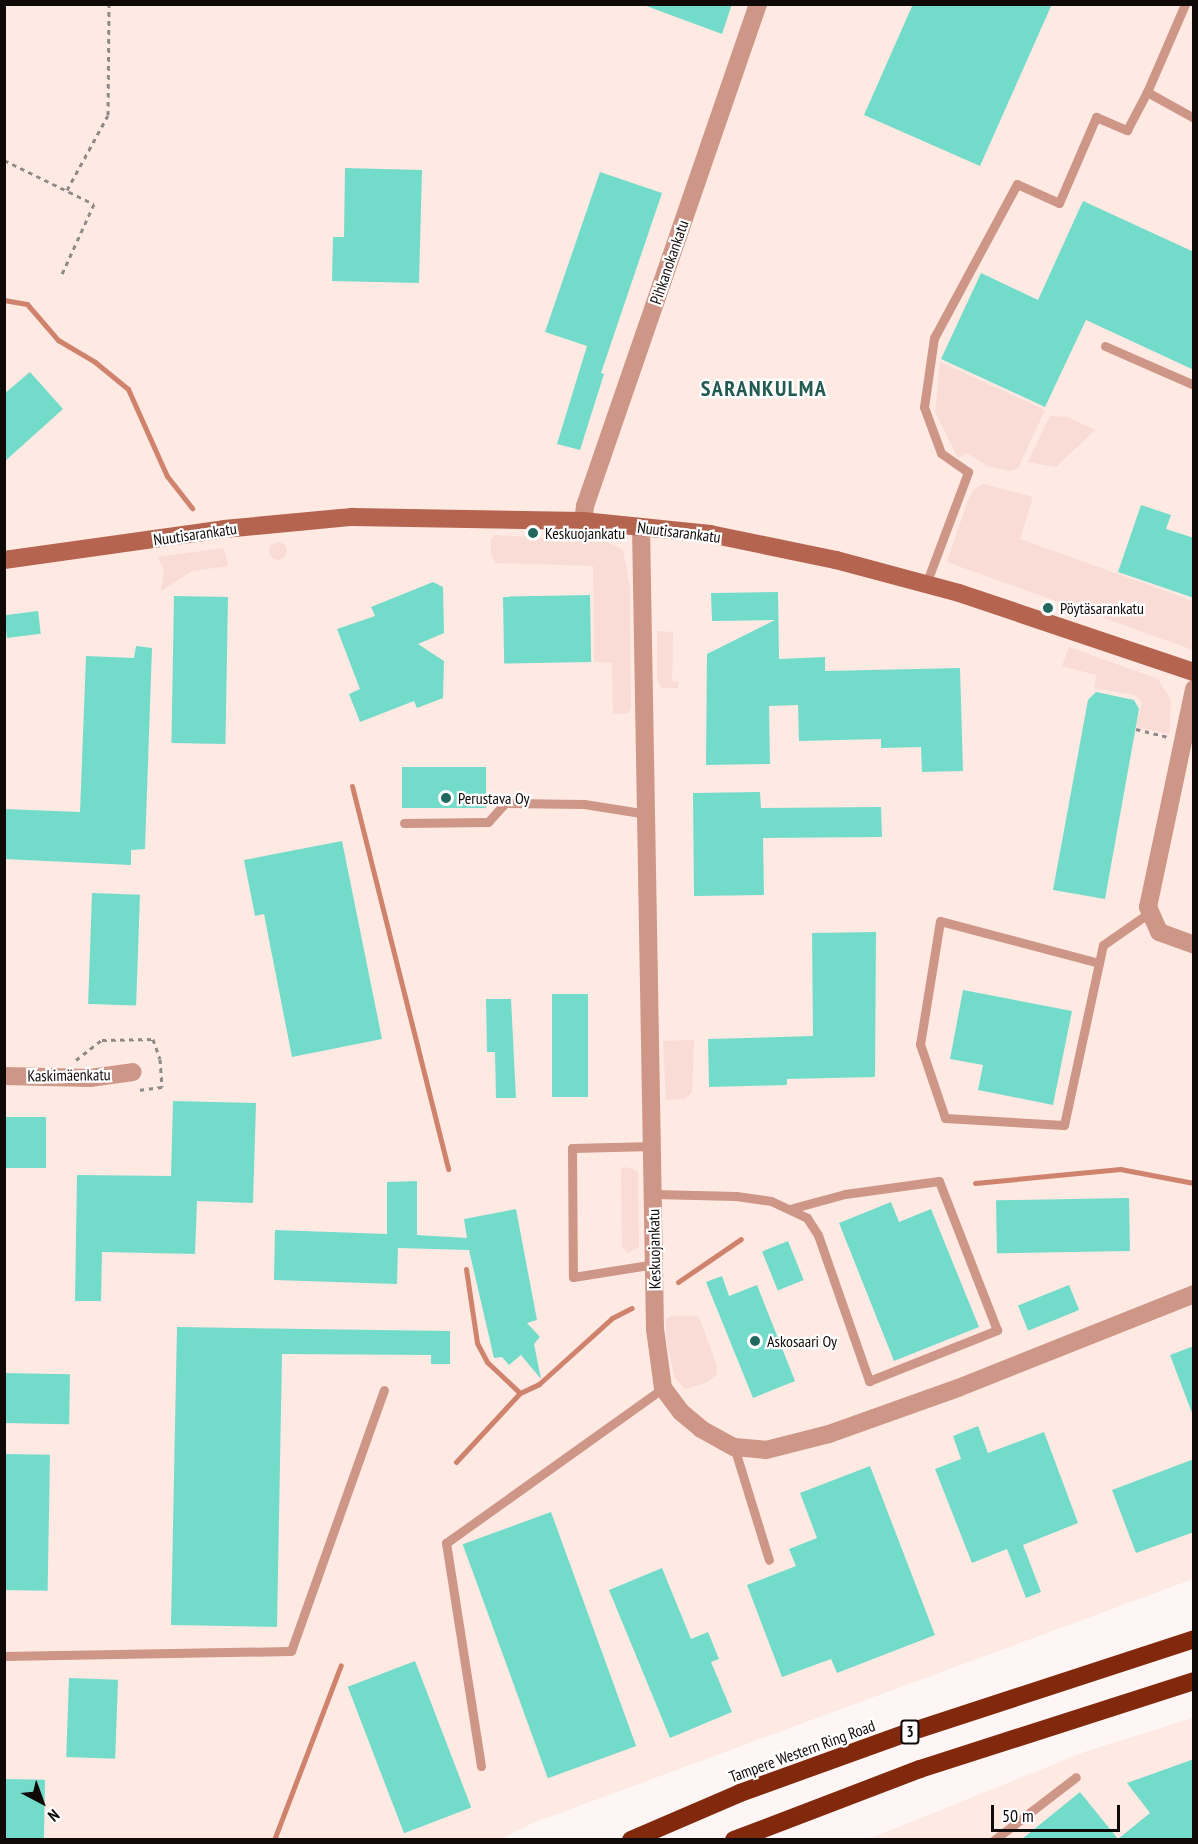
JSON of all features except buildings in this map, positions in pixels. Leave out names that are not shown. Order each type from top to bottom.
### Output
[{"type":"highway","name":"Tampere Western Ring Road","points":[[632,1839],[740,1793],[893,1738],[1194,1639]]},
{"type":"highway","name":"3","points":[[734,1839],[920,1769],[1194,1681]]},
{"type":"main road","name":"Nuutisarankatu","points":[[4,560],[224,529],[380,515],[584,521],[721,537],[836,560],[926,584],[1194,672]]},
{"type":"street","name":"Pihkanokankatu","points":[[584,521],[585,506],[758,4]]},
{"type":"street","name":"Keskuojankatu","points":[[641,527],[655,1329],[663,1388],[681,1413],[734,1447],[766,1450],[829,1434],[1194,1294]]},
{"type":"street","points":[[1194,689],[1183,724],[1149,913],[1158,932],[1194,945]]},
{"type":"street","name":"Kaskimäenkatu","points":[[4,1076],[90,1078],[134,1072]]},
{"type":"lane","points":[[926,584],[968,472],[941,453],[924,407],[934,338],[1017,184],[1059,203],[1096,117],[1127,130],[1147,92],[1185,4]]},
{"type":"lane","points":[[1147,92],[1194,118]]},
{"type":"lane","points":[[1105,346],[1194,385]]},
{"type":"lane","points":[[404,823],[488,822],[505,803],[584,804],[647,814]]},
{"type":"lane","points":[[1099,963],[940,921],[920,1044],[945,1118],[1064,1125],[1103,945],[1149,913]]},
{"type":"lane","points":[[652,1146],[572,1148],[573,1277],[655,1264]]},
{"type":"lane","points":[[654,1194],[736,1196],[793,1209],[807,1218],[818,1235],[869,1381],[998,1330],[939,1181],[845,1194],[793,1209]]},
{"type":"lane","points":[[481,1766],[446,1543],[663,1388]]},
{"type":"lane","points":[[4,1656],[291,1651],[384,1390]]},
{"type":"lane","points":[[734,1447],[769,1560]]},
{"type":"lane","points":[[994,1839],[1076,1777]]},
{"type":"path","points":[[67,190],[108,115],[109,4]]},
{"type":"path","points":[[4,160],[94,204],[61,276]]},
{"type":"path","points":[[1136,729],[1170,737]]},
{"type":"path","points":[[74,1062],[95,1043],[118,1040],[153,1039],[160,1059]]},
{"type":"shaded area","points":[[5,5],[1193,5],[1193,1579],[533,1823],[501,1839],[5,1840]]},
{"type":"shaded area","points":[[940,362],[1045,410],[1018,468],[1011,471],[990,467],[966,453],[958,458],[935,412]]},
{"type":"shaded area","points":[[1050,416],[1067,417],[1095,430],[1056,467],[1028,462]]},
{"type":"shaded area","points":[[983,484],[1033,497],[1020,539],[1193,601],[1193,650],[947,562],[973,490]]},
{"type":"shaded area","points":[[495,535],[605,541],[623,550],[630,587],[631,709],[627,713],[613,714],[612,663],[594,662],[593,566],[496,563],[491,555],[491,539]]},
{"type":"shaded area","points":[[274,542],[282,542],[287,547],[285,558],[274,560],[269,555],[269,547]]},
{"type":"shaded area","points":[[224,548],[228,566],[192,571],[161,591],[164,569],[157,557]]},
{"type":"shaded area","points":[[657,631],[673,632],[672,681],[679,682],[678,688],[662,688],[657,680]]},
{"type":"shaded area","points":[[1069,647],[1158,679],[1171,700],[1169,734],[1136,727],[1142,702],[1135,695],[1094,688],[1096,675],[1062,666]]},
{"type":"shaded area","points":[[694,1040],[692,1092],[685,1099],[666,1100],[663,1041]]},
{"type":"shaded area","points":[[626,1167],[638,1171],[639,1247],[628,1253],[622,1246],[621,1169]]},
{"type":"shaded area","points":[[672,1316],[697,1316],[700,1320],[717,1366],[716,1375],[706,1383],[685,1389],[675,1378],[666,1340],[666,1319]]},
{"type":"shaded area","points":[[1193,1718],[1193,1839],[866,1840],[1087,1751]]},
{"type":"waterway","points":[[4,300],[27,304],[58,340],[95,362],[128,389],[167,476],[192,508]]},
{"type":"waterway","points":[[352,786],[448,1169]]},
{"type":"waterway","points":[[975,1183],[1120,1169],[1194,1183]]},
{"type":"waterway","points":[[678,1282],[741,1239]]},
{"type":"waterway","points":[[466,1269],[477,1343],[487,1362],[520,1393]]},
{"type":"waterway","points":[[456,1462],[520,1393],[539,1384],[612,1318],[632,1308]]},
{"type":"waterway","points":[[274,1840],[341,1665]]},
{"type":"place","name":"Keskuojankatu","points":[[533,533]]},
{"type":"place","name":"Pöytäsarankatu","points":[[1048,608]]},
{"type":"place","name":"Perustava Oy","points":[[446,798]]},
{"type":"place","name":"Askosaari Oy","points":[[755,1341]]},
{"type":"district","name":"SARANKULMA","points":[[764,389]]}]
